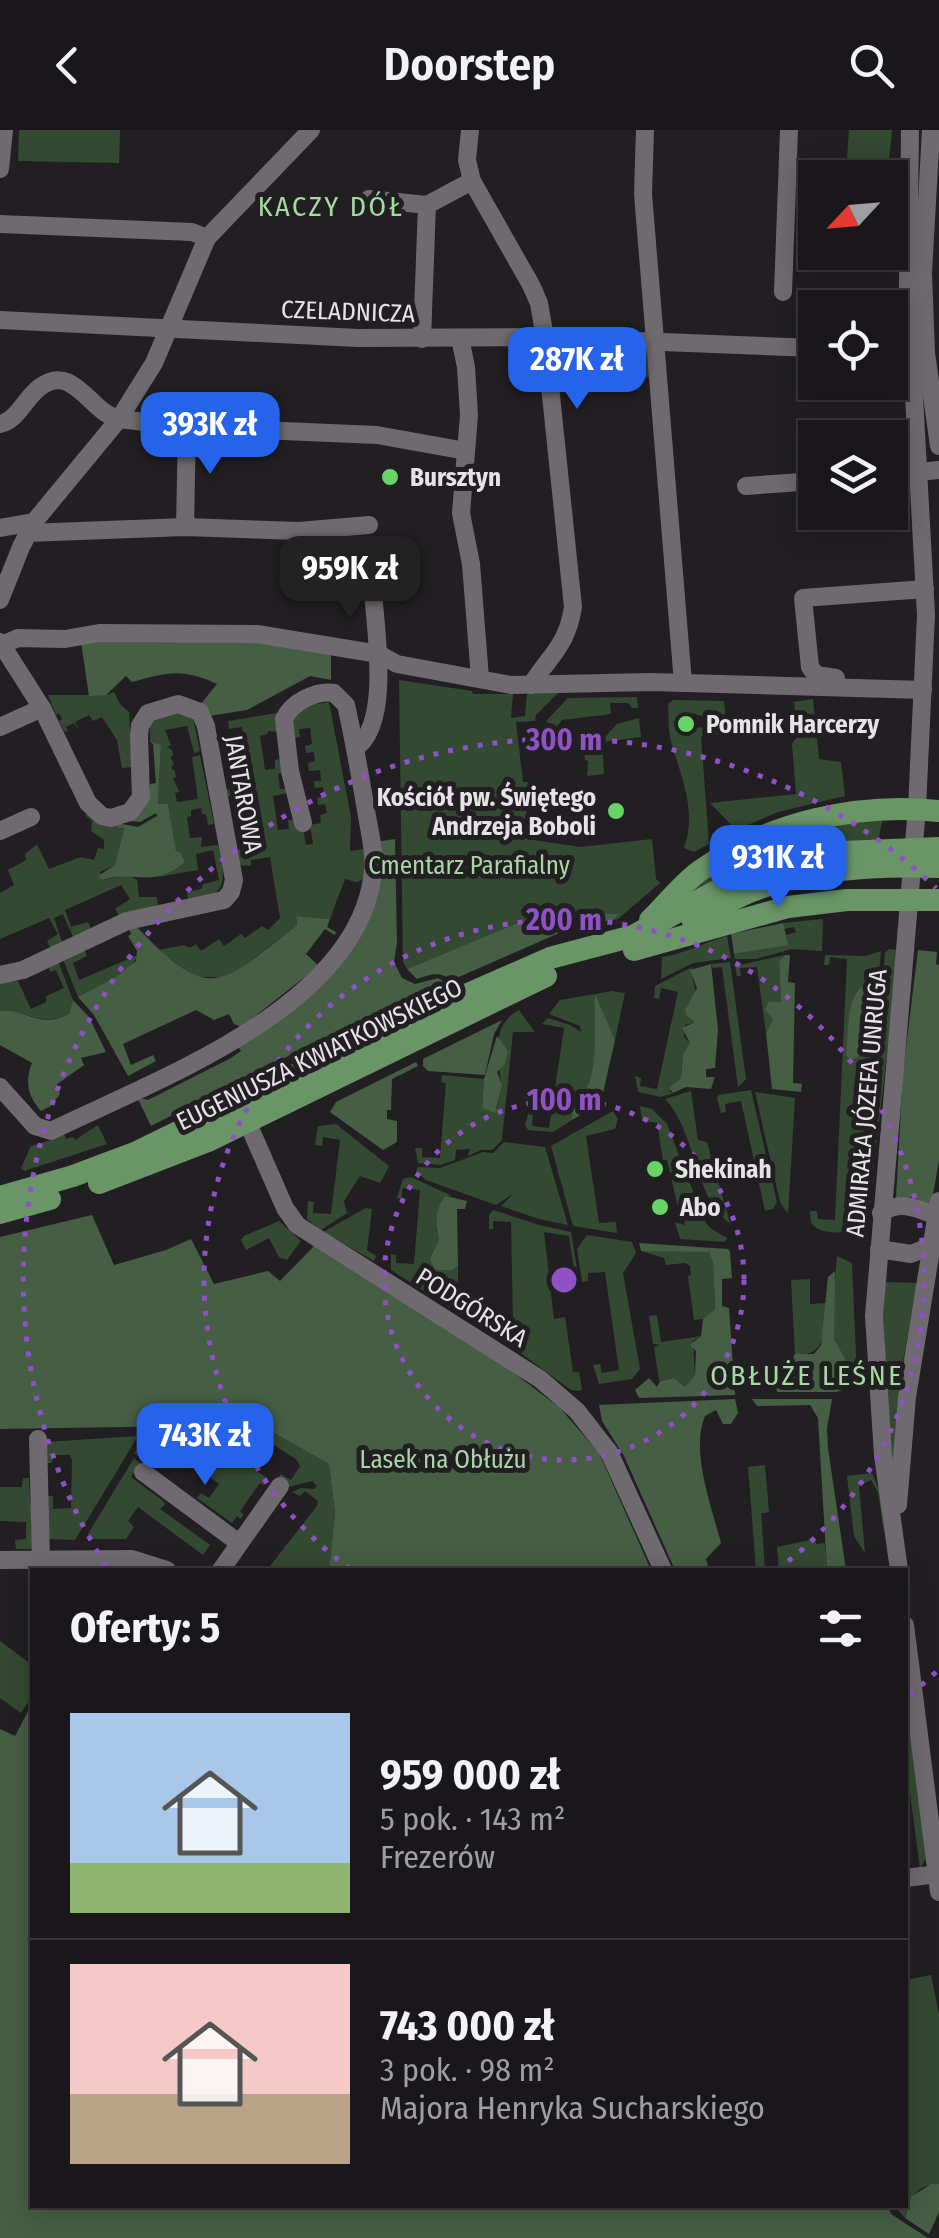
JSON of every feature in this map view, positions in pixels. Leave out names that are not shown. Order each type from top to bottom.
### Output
[{"type":"main road","points":[[632,936],[698,872],[774,832],[847,812],[928,810]]},
{"type":"main road","points":[[661,940],[752,891],[845,862],[939,848]]},
{"type":"main road","name":"EUGENIUSZA KWIATKOWSKIEGO","points":[[0,1214],[143,1168],[402,1022],[550,958],[632,936],[746,875],[790,861],[845,862]]},
{"type":"main road","points":[[845,862],[939,867]]},
{"type":"main road","points":[[661,940],[788,907],[847,900],[939,900]]},
{"type":"main road","name":"EUGENIUSZA KWIATKOWSKIEGO","points":[[0,1196],[100,1168],[244,1113],[534,981],[661,940]]},
{"type":"street","points":[[0,169],[4,130]]},
{"type":"street","points":[[291,151],[299,130]]},
{"type":"street","points":[[0,600],[31,528],[119,419],[154,363],[207,238],[311,130]]},
{"type":"street","points":[[470,130],[467,160],[472,181],[531,286],[539,304],[545,338],[573,607],[559,651],[531,685]]},
{"type":"street","points":[[644,130],[642,194],[683,683]]},
{"type":"street","points":[[783,292],[789,130]]},
{"type":"street","name":"ADMIRAŁA JÓZEFA UNRUGA","points":[[899,1568],[883,1456],[874,1348],[881,1213],[909,900],[928,810],[923,690],[930,471],[903,350],[910,130]]},
{"type":"street","points":[[931,130],[923,273],[926,353],[939,446]]},
{"type":"street","points":[[369,199],[427,205],[472,181]]},
{"type":"street","points":[[422,339],[427,205]]},
{"type":"street","points":[[0,224],[192,232],[207,238]]},
{"type":"street","name":"CZELADNICZA","points":[[0,320],[325,336],[545,338],[798,347]]},
{"type":"street","points":[[460,338],[469,415],[462,513],[471,564],[480,678]]},
{"type":"street","points":[[0,424],[9,422],[38,389],[61,380],[72,383],[109,416],[119,419],[186,428],[378,435],[466,451]]},
{"type":"street","points":[[185,527],[186,428]]},
{"type":"street","points":[[746,486],[798,482]]},
{"type":"street","points":[[0,528],[299,531],[368,525]]},
{"type":"street","points":[[844,685],[836,678],[816,675],[810,667],[803,598],[925,582],[939,560]]},
{"type":"street","points":[[355,748],[370,731],[376,700],[379,654],[372,580]]},
{"type":"street","points":[[1,644],[18,638],[64,639],[99,634],[257,634],[379,654],[397,664],[511,685],[683,683],[923,690]]},
{"type":"street","name":"JANTAROWA","points":[[0,975],[22,970],[127,921],[224,900],[234,880],[206,726],[200,712],[178,704],[148,713],[140,726],[141,797],[130,812],[111,818],[102,816],[88,803],[42,708],[1,644]]},
{"type":"street","points":[[0,1087],[35,1126],[51,1131],[223,1047],[308,990],[344,949],[371,883],[372,846],[346,706],[334,692],[319,692],[287,712],[283,732],[303,824]]},
{"type":"street","points":[[0,727],[42,708]]},
{"type":"street","points":[[0,831],[32,817]]},
{"type":"street","name":"PODGÓRSKA","points":[[244,1113],[285,1208],[297,1226],[540,1379],[576,1411],[609,1452],[662,1568]]},
{"type":"street","points":[[881,1213],[887,1208],[910,1205],[938,1211]]},
{"type":"street","name":"ADMIRAŁA JÓZEFA UNRUGA","points":[[896,1540],[904,1423],[938,1211]]},
{"type":"street","points":[[879,1249],[911,1254],[931,1246]]},
{"type":"street","points":[[38,1439],[41,1559]]},
{"type":"street","points":[[142,1472],[239,1543]]},
{"type":"street","points":[[222,1568],[280,1486]]},
{"type":"street","points":[[0,1560],[132,1559],[161,1568]]},
{"type":"street","points":[[908,1649],[938,1880],[908,1878]]},
{"type":"green space","points":[[19,130],[120,130],[119,163],[18,161]]},
{"type":"green space","points":[[849,130],[892,130],[889,160],[847,158]]},
{"type":"green space","points":[[601,345],[649,347],[652,377],[604,381]]},
{"type":"green space","points":[[247,640],[331,649],[331,680],[310,676],[247,710],[209,716],[200,705],[217,684],[184,674],[132,682],[126,676],[106,695],[89,696],[81,642]]},
{"type":"green space","name":"Cmentarz Parafialny","points":[[399,680],[473,694],[513,694],[511,718],[525,716],[527,694],[559,692],[536,715],[535,721],[516,722],[523,782],[529,782],[531,792],[522,793],[533,840],[581,847],[652,839],[656,879],[660,883],[618,919],[613,920],[618,915],[506,929],[407,969],[403,962]]},
{"type":"green space","points":[[114,692],[129,712],[132,767],[122,768],[117,740],[102,717],[93,721],[89,715],[75,722],[80,731],[74,723],[66,727],[68,732],[64,731],[59,721],[62,719],[59,713],[56,715],[48,695]]},
{"type":"green space","points":[[637,697],[638,708],[628,703],[610,703],[611,714],[562,720],[557,726],[559,732],[549,735],[547,720],[568,698]]},
{"type":"green space","points":[[813,699],[819,759],[841,762],[845,796],[778,812],[736,830],[710,803],[796,794],[794,702]]},
{"type":"green space","points":[[673,700],[724,701],[726,719],[712,720],[693,713],[682,718],[683,730],[689,737],[691,728],[726,726],[727,734],[701,736],[709,844],[694,852],[684,848],[689,809],[670,735],[668,704]]},
{"type":"green space","points":[[316,701],[329,702],[351,817],[350,851],[364,849],[364,879],[345,879],[330,919],[296,916],[297,925],[230,977],[193,977],[159,950],[196,944],[201,951],[219,939],[224,946],[262,926],[268,930],[280,918],[270,857],[251,860],[251,866],[240,865],[238,850],[266,844],[257,791],[228,796],[226,790],[243,787],[243,782],[251,780],[242,727],[229,729],[228,721],[277,713],[278,732],[268,731],[260,736],[265,770],[275,769],[275,760],[285,758],[284,772],[278,774],[280,789],[291,788],[294,792],[273,796],[278,830],[289,829],[288,820],[297,819],[303,827],[306,845],[313,844],[310,825],[321,823],[320,815],[327,813],[325,804],[318,805],[317,798],[324,796],[323,787],[315,788],[314,781],[321,781],[320,770],[309,771],[308,763],[315,761],[314,752],[306,753],[305,746],[312,744],[310,728],[299,729],[300,737],[289,745],[293,711]]},
{"type":"green space","points":[[178,712],[193,718],[200,751],[194,753],[187,726],[165,730],[179,792],[175,793],[177,802],[198,799],[192,757],[200,755],[214,824],[208,825],[201,808],[191,810],[187,817],[190,838],[202,837],[201,847],[218,845],[223,871],[215,894],[188,899],[187,892],[219,880],[213,850],[196,854],[198,870],[158,877],[185,861],[176,852],[168,804],[158,805],[161,746],[150,742],[150,720]]},
{"type":"green space","points":[[639,718],[641,737],[602,742],[604,774],[587,776],[584,749],[596,747],[617,724]]},
{"type":"green space","points":[[150,742],[161,745],[158,804],[168,804],[176,851],[185,862],[153,877],[102,880],[98,876],[115,865],[124,828],[116,827],[117,823],[138,827],[157,816],[156,813],[140,822],[128,821],[142,810],[150,784],[156,783]]},
{"type":"green space","points":[[87,814],[124,828],[115,865],[100,872],[102,880],[128,875],[137,880],[139,897],[157,897],[158,905],[119,916],[115,909],[130,899],[121,885],[65,910],[71,927],[88,922],[91,929],[73,937],[63,914],[54,918],[62,942],[50,948],[47,941],[58,934],[49,918],[0,939],[0,893],[14,885],[8,870],[26,860],[25,854],[37,844],[49,869],[81,857],[94,860],[98,848],[104,849],[104,840],[91,831],[92,821]]},
{"type":"green space","points":[[884,814],[878,841],[669,909],[690,884],[799,830]]},
{"type":"green space","points":[[395,839],[394,962],[402,978],[415,984],[438,978],[445,982],[151,1126],[137,1097],[148,1100],[231,1058],[241,1051],[237,1045],[347,953],[376,842]]},
{"type":"green space","points":[[619,914],[613,920],[575,926],[452,980],[435,974],[417,979],[407,969],[537,915]]},
{"type":"green space","points":[[296,916],[330,919],[327,927],[336,932],[335,935],[325,929],[306,954],[319,966],[241,1027],[234,1024],[229,1014],[214,1020],[196,1010],[123,1044],[131,1065],[153,1055],[156,1061],[128,1076],[94,1015],[78,997],[116,977],[136,961],[137,951],[128,936],[129,929],[137,927],[183,968],[200,977],[216,978],[250,961],[297,925]]},
{"type":"green space","points":[[823,919],[822,951],[792,949],[756,959],[735,959],[734,954],[787,944],[786,935],[796,932],[794,927],[784,929],[783,923]]},
{"type":"green space","points":[[783,923],[788,945],[734,954],[731,934]]},
{"type":"green space","points":[[727,936],[731,958],[693,963],[661,979],[662,957]]},
{"type":"green space","points":[[84,949],[87,956],[73,963],[79,980],[138,955],[120,975],[78,997],[63,959]]},
{"type":"green space","points":[[898,950],[867,1227],[859,1238],[864,1217],[885,953]]},
{"type":"green space","points":[[918,950],[937,952],[939,965],[939,1160],[931,1206],[913,1197],[896,1198],[903,1072]]},
{"type":"green space","points":[[881,951],[855,1229],[826,1231],[811,1223],[810,1211],[817,1211],[818,1219],[835,1220],[847,959],[830,957],[829,965],[824,965],[825,955],[865,956]]},
{"type":"green space","points":[[785,955],[779,961],[781,1003],[771,1014],[773,1019],[766,1033],[757,967],[740,968],[741,976],[737,976],[735,966]]},
{"type":"green space","points":[[790,955],[788,982],[795,983],[793,1083],[802,1084],[801,1092],[772,1089],[766,1033],[773,1019],[765,1009],[769,1002],[781,1002],[779,961]]},
{"type":"green space","points":[[58,961],[73,1000],[69,1014],[39,1019],[0,1011],[0,983],[18,981],[31,1009],[64,988],[56,970],[50,972],[49,968]]},
{"type":"green space","points":[[730,962],[746,1079],[738,1087],[722,967],[713,968],[711,964]]},
{"type":"green space","points":[[711,964],[718,1029],[715,1068],[706,1069],[706,1077],[715,1077],[711,1089],[686,1087],[673,1093],[669,1088],[681,1078],[683,1055],[690,1043],[682,1028],[695,1022],[685,1010],[697,988],[690,970]]},
{"type":"green space","points":[[692,967],[695,995],[688,1004],[696,1022],[685,1025],[684,1037],[690,1043],[681,1079],[669,1091],[673,1093],[661,1097],[638,1092],[635,1076],[641,1078],[640,1086],[657,1089],[678,992],[661,988],[659,999],[654,998],[655,986]]},
{"type":"green space","points":[[865,984],[873,984],[876,995],[869,1052],[851,1060],[846,1055],[849,1016],[854,998]]},
{"type":"green space","points":[[612,991],[625,993],[615,1040],[595,997],[593,1067],[572,1120],[553,1132],[528,1130],[528,1114],[533,1115],[532,1126],[549,1128],[564,1028],[542,1024],[548,1018],[581,1032],[580,1026],[549,1014],[560,1000]]},
{"type":"green space","points":[[595,994],[615,1040],[601,1102],[572,1120],[593,1066]]},
{"type":"green space","points":[[73,1000],[89,1017],[106,1052],[81,1058],[84,1065],[56,1085],[60,1094],[41,1111],[29,1088],[32,1063],[0,1045],[0,1011],[48,1020],[69,1014]]},
{"type":"green space","points":[[519,1010],[535,1032],[513,1032],[502,1140],[492,1150],[468,1156],[470,1149],[456,1150],[455,1160],[440,1165],[418,1163],[415,1148],[422,1148],[422,1157],[440,1158],[446,1083],[441,1082],[442,1075],[484,1079],[482,1108],[497,1108],[501,1086],[500,1033]]},
{"type":"green space","points":[[502,1020],[494,1034],[485,1075],[428,1071],[423,1066],[423,1059]]},
{"type":"green space","points":[[497,1036],[508,1051],[505,1064],[497,1072],[502,1085],[495,1113],[482,1108],[484,1079]]},
{"type":"green space","points":[[416,1062],[418,1066],[392,1079],[387,1119],[397,1121],[397,1142],[383,1150],[330,1112],[336,1102]]},
{"type":"green space","points":[[751,1090],[777,1202],[773,1209],[765,1211],[741,1101],[725,1104],[726,1112],[721,1113],[717,1098]]},
{"type":"green space","points":[[691,1091],[698,1140],[707,1142],[730,1223],[709,1198],[684,1129],[665,1099]]},
{"type":"green space","points":[[755,1092],[795,1098],[788,1214],[780,1202]]},
{"type":"green space","points":[[640,1106],[652,1109],[667,1124],[704,1220],[727,1238],[725,1242],[680,1239],[675,1222],[684,1225],[687,1215],[679,1212],[667,1160],[663,1160],[657,1123],[642,1120]]},
{"type":"green space","points":[[613,1111],[618,1119],[615,1129],[586,1136],[599,1223],[616,1222],[617,1233],[573,1226],[551,1146]]},
{"type":"green space","points":[[336,1124],[389,1166],[380,1183],[360,1176],[344,1201],[347,1213],[321,1230],[307,1219],[308,1201],[314,1202],[313,1213],[331,1214],[340,1140],[323,1137],[322,1146],[315,1145],[318,1126]]},
{"type":"green space","points":[[98,1125],[107,1144],[24,1171],[21,1168],[31,1146],[51,1140],[62,1130],[66,1139],[75,1140]]},
{"type":"green space","points":[[504,1142],[545,1147],[568,1225],[501,1206],[513,1194],[496,1205],[426,1180],[416,1171],[418,1167],[440,1168],[483,1152],[493,1153]]},
{"type":"green space","points":[[411,1177],[452,1196],[446,1196],[436,1229],[439,1239],[430,1259],[452,1270],[458,1266],[458,1306],[471,1308],[470,1320],[391,1270],[391,1254],[396,1255],[396,1263],[414,1264],[420,1190],[403,1188],[401,1199],[397,1198],[403,1179]]},
{"type":"green space","points":[[446,1196],[467,1201],[465,1209],[457,1209],[458,1266],[435,1270],[430,1259],[439,1239],[438,1211]]},
{"type":"green space","points":[[366,1208],[372,1209],[367,1250],[376,1256],[374,1261],[323,1232]]},
{"type":"green space","points":[[493,1210],[571,1232],[578,1275],[575,1276],[569,1236],[544,1232],[554,1319],[565,1317],[573,1372],[579,1372],[579,1391],[571,1390],[490,1331],[489,1311],[495,1311],[496,1322],[513,1321],[511,1222],[493,1221],[493,1229],[489,1229]]},
{"type":"green space","name":"Lasek na Obłużu","points":[[92,1215],[114,1265],[191,1239],[214,1284],[268,1271],[280,1281],[314,1246],[506,1367],[560,1408],[599,1453],[650,1568],[329,1568],[335,1514],[329,1464],[260,1425],[234,1426],[224,1434],[209,1436],[186,1426],[0,1429],[0,1237]]},
{"type":"green space","points":[[279,1221],[301,1241],[287,1260],[279,1257],[269,1238],[246,1250],[241,1240],[244,1236]]},
{"type":"green space","points":[[587,1235],[632,1242],[636,1253],[623,1273],[640,1369],[632,1379],[599,1384],[593,1365],[600,1364],[602,1373],[619,1370],[605,1272],[588,1273],[588,1281],[582,1282],[577,1249]]},
{"type":"green space","points":[[639,1243],[730,1252],[732,1278],[722,1279],[722,1306],[729,1308],[735,1395],[639,1398],[635,1390],[649,1378],[657,1387],[660,1381],[674,1378],[685,1387],[695,1375],[696,1351],[690,1345],[701,1336],[703,1319],[715,1309],[709,1252],[641,1251]]},
{"type":"green space","points":[[641,1251],[709,1252],[715,1309],[703,1319],[694,1320],[690,1266],[666,1265],[664,1258]]},
{"type":"green space","points":[[837,1256],[852,1263],[857,1378],[853,1387],[843,1390],[848,1370],[833,1332]]},
{"type":"green space","points":[[835,1271],[834,1339],[853,1373],[843,1390],[836,1392],[777,1392],[775,1379],[785,1373],[795,1354],[814,1354],[821,1345],[828,1277]]},
{"type":"green space","points":[[810,1279],[810,1304],[827,1303],[824,1332],[813,1351],[795,1354],[791,1280]]},
{"type":"green space","points":[[885,1282],[917,1283],[899,1384],[892,1479],[883,1316]]},
{"type":"green space","points":[[657,1315],[661,1342],[701,1336],[693,1341],[695,1375],[685,1387],[674,1378],[659,1381],[654,1347],[660,1345],[653,1344],[649,1316]]},
{"type":"green space","points":[[735,1399],[738,1413],[731,1424],[723,1424],[716,1410],[705,1416],[701,1430],[704,1480],[721,1543],[706,1559],[708,1568],[674,1568],[624,1456],[602,1421],[599,1405]]},
{"type":"green space","points":[[752,1399],[832,1399],[828,1448],[846,1568],[827,1568],[818,1418],[810,1405],[757,1406]]},
{"type":"green space","points":[[260,1425],[329,1464],[335,1514],[329,1568],[269,1568],[317,1506],[318,1501],[305,1491],[300,1496],[292,1492],[314,1489],[317,1486],[312,1481],[288,1487],[277,1480],[281,1474],[291,1480],[300,1466],[297,1460],[257,1434],[246,1448],[255,1455],[250,1462],[171,1426],[224,1434],[234,1426]]},
{"type":"green space","points":[[179,1432],[246,1463],[268,1479],[264,1485],[260,1483],[240,1511],[241,1519],[237,1516],[232,1523],[197,1498],[201,1493],[209,1498],[219,1484],[160,1438],[154,1437],[144,1451],[152,1458],[147,1463],[134,1453],[149,1433]]},
{"type":"green space","points":[[138,1436],[75,1540],[48,1539],[47,1496],[53,1496],[53,1509],[71,1508],[72,1460],[70,1455],[53,1455],[52,1463],[47,1463],[46,1442]]},
{"type":"green space","points":[[134,1458],[234,1531],[138,1466],[131,1477],[163,1501],[160,1509],[210,1545],[203,1555],[138,1507],[128,1521],[134,1527],[126,1539],[88,1539]]},
{"type":"green space","points":[[765,1465],[769,1512],[761,1513],[765,1568],[756,1568],[748,1467]]},
{"type":"green space","points":[[872,1473],[880,1492],[885,1540],[878,1492],[871,1480],[859,1486],[865,1553],[854,1536],[847,1476]]},
{"type":"green space","points":[[23,1478],[29,1478],[30,1502],[36,1510],[37,1549],[16,1549],[15,1540],[26,1539],[26,1522],[0,1521],[0,1487],[22,1487]]},
{"type":"green space","points":[[815,1539],[816,1544],[825,1543],[827,1568],[779,1568],[777,1547]]},
{"type":"green space","points":[[0,1641],[30,1664],[30,1699],[21,1713],[0,1698]]},
{"type":"green space","points":[[30,1708],[30,2208],[888,2208],[891,2214],[928,2238],[0,2238],[0,1729],[15,1736]]},
{"type":"green space","points":[[908,1711],[926,1858],[920,1869],[908,1779]]},
{"type":"green space","points":[[931,1975],[939,2015],[939,2184],[915,2194],[905,2218],[896,2208],[908,2208],[909,2192],[908,1979]]},
{"type":"green space","points":[[931,2184],[939,2184],[939,2212],[929,2234],[905,2218],[911,2197]]},
{"type":"place","name":"Bursztyn","points":[[390,477]]},
{"type":"place","name":"Pomnik Harcerzy","points":[[686,724]]},
{"type":"place","name":"Kościół pw. Świętego Andrzeja Boboli","points":[[616,811]]},
{"type":"place","name":"Shekinah","points":[[655,1169]]},
{"type":"place","name":"Abo","points":[[660,1207]]},
{"type":"district","name":"KACZY DÓŁ","points":[[331,206]]},
{"type":"district","name":"OBŁUŻE LEŚNE","points":[[807,1375]]}]
